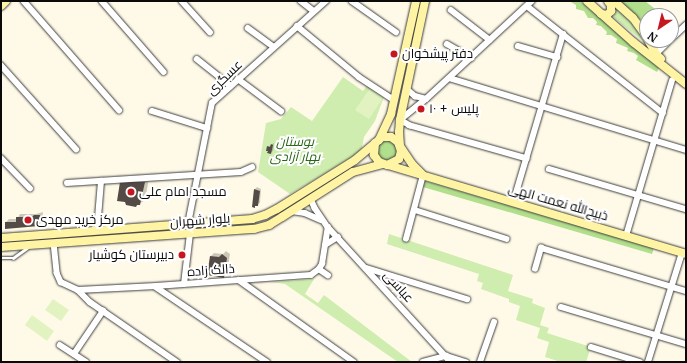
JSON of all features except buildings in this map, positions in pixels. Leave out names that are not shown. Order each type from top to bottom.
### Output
[{"type":"street","points":[[1,6],[6,1]]},
{"type":"street","points":[[24,1],[119,110]]},
{"type":"street","points":[[102,1],[164,72]]},
{"type":"street","points":[[182,1],[210,32]]},
{"type":"street","points":[[301,1],[314,11]]},
{"type":"street","name":"عسگری","points":[[188,224],[212,103],[326,1]]},
{"type":"street","points":[[352,1],[396,32]]},
{"type":"street","name":"بلوار شهران","points":[[1,238],[236,221],[265,215],[355,160],[377,141],[391,114],[416,1]]},
{"type":"street","points":[[406,239],[413,218],[423,175],[412,164],[400,146],[391,137],[382,137],[377,141],[374,155],[376,159],[385,165],[396,162],[401,155],[400,146],[400,120],[425,1]]},
{"type":"street","points":[[587,1],[633,42],[686,83]]},
{"type":"street","points":[[601,14],[607,15],[612,11],[611,5],[608,1]]},
{"type":"street","points":[[614,1],[639,27]]},
{"type":"street","points":[[400,120],[426,99],[529,3],[563,34],[663,113]]},
{"type":"street","points":[[451,10],[490,40]]},
{"type":"street","points":[[297,26],[359,77],[394,100]]},
{"type":"street","points":[[248,28],[274,47]]},
{"type":"street","points":[[513,203],[563,34]]},
{"type":"street","points":[[447,44],[470,58]]},
{"type":"street","points":[[518,46],[557,57]]},
{"type":"street","points":[[653,48],[656,54],[686,83]]},
{"type":"street","points":[[656,54],[662,48]]},
{"type":"street","points":[[197,59],[231,86]]},
{"type":"street","points":[[1,65],[76,149]]},
{"type":"street","points":[[449,78],[542,108],[686,150]]},
{"type":"street","points":[[238,79],[281,111]]},
{"type":"street","points":[[626,236],[672,81]]},
{"type":"street","points":[[407,89],[415,96],[426,99]]},
{"type":"street","points":[[152,111],[207,128]]},
{"type":"street","points":[[400,120],[410,126],[527,159]]},
{"type":"street","points":[[1,158],[30,188]]},
{"type":"street","name":"بلوار شهران","points":[[1,247],[254,229],[269,225],[353,172],[385,165]]},
{"type":"street","name":"ذبیح‌الله نعمت الهی","points":[[385,165],[684,253]]},
{"type":"street","points":[[67,183],[198,176],[241,172],[252,167]]},
{"type":"street","points":[[549,169],[686,209]]},
{"type":"street","points":[[97,230],[101,181]]},
{"type":"street","points":[[311,199],[315,208],[328,227],[319,269],[328,275]]},
{"type":"street","points":[[415,210],[507,239]]},
{"type":"street","points":[[292,211],[317,217],[328,227]]},
{"type":"street","name":"عباسی","points":[[328,227],[451,362]]},
{"type":"street","points":[[184,284],[190,234]]},
{"type":"street","points":[[325,245],[338,237]]},
{"type":"street","points":[[54,243],[59,278],[65,284],[78,290],[90,302],[177,362]]},
{"type":"street","points":[[536,269],[542,248],[686,291]]},
{"type":"street","points":[[648,362],[684,253]]},
{"type":"street","points":[[365,268],[467,300]]},
{"type":"street","name":"ذالک زاده","points":[[78,290],[311,275],[319,269]]},
{"type":"street","points":[[239,280],[354,362]]},
{"type":"street","points":[[156,286],[267,362]]},
{"type":"street","points":[[90,302],[93,289]]},
{"type":"street","points":[[561,307],[686,344]]},
{"type":"street","points":[[74,354],[103,310]]},
{"type":"street","points":[[480,362],[494,322]]},
{"type":"street","points":[[60,345],[86,362]]},
{"type":"street","points":[[591,347],[640,362]]},
{"type":"street","points":[[423,362],[446,356],[466,362]]},
{"type":"lane","points":[[1,258],[13,258],[32,244]]},
{"type":"green space","points":[[569,1],[580,1],[659,68],[657,72],[636,60],[638,56],[627,51],[628,48],[616,43],[617,39],[611,35],[606,35],[607,32],[601,26],[596,25],[597,22],[593,18],[588,18],[584,11],[576,9],[576,5]]},
{"type":"green space","points":[[618,1],[645,1],[654,8],[639,8],[639,18]]},
{"type":"green space","points":[[613,4],[628,18],[639,33],[639,38],[613,17],[616,9]]},
{"type":"green space","name":"بوستان بهار آزادی","points":[[343,77],[363,91],[369,83],[385,94],[375,121],[364,137],[361,152],[290,194],[258,172],[266,123],[281,119],[291,107],[312,121]]},
{"type":"green space","points":[[371,87],[384,96],[369,119],[355,110]]},
{"type":"green space","points":[[387,141],[394,144],[397,151],[394,158],[387,161],[380,158],[377,151],[380,144]]},
{"type":"green space","points":[[425,181],[654,248],[652,254],[423,187]]},
{"type":"green space","points":[[389,234],[513,275],[508,291],[533,299],[532,303],[545,308],[540,325],[549,328],[547,333],[591,347],[586,362],[561,362],[545,357],[549,342],[537,338],[540,328],[516,320],[520,306],[509,302],[509,299],[481,289],[483,283],[477,281],[479,274],[387,244]]},
{"type":"green space","points":[[314,279],[305,294],[318,303],[324,295],[412,362],[398,362],[285,284],[271,282]]},
{"type":"green space","points":[[53,299],[69,310],[61,321],[45,310]]},
{"type":"green space","points":[[32,315],[54,331],[47,341],[25,325]]},
{"type":"place","name":"دفتر پیشخوان","points":[[394,54]]},
{"type":"place","name":"پلیس + ۱۰","points":[[421,109]]},
{"type":"place","name":"مسجد امام علی","points":[[131,192]]},
{"type":"place","name":"مرکز خرید مهدی","points":[[28,220]]},
{"type":"place","name":"دبیرستان کوشیار","points":[[182,255]]}]
